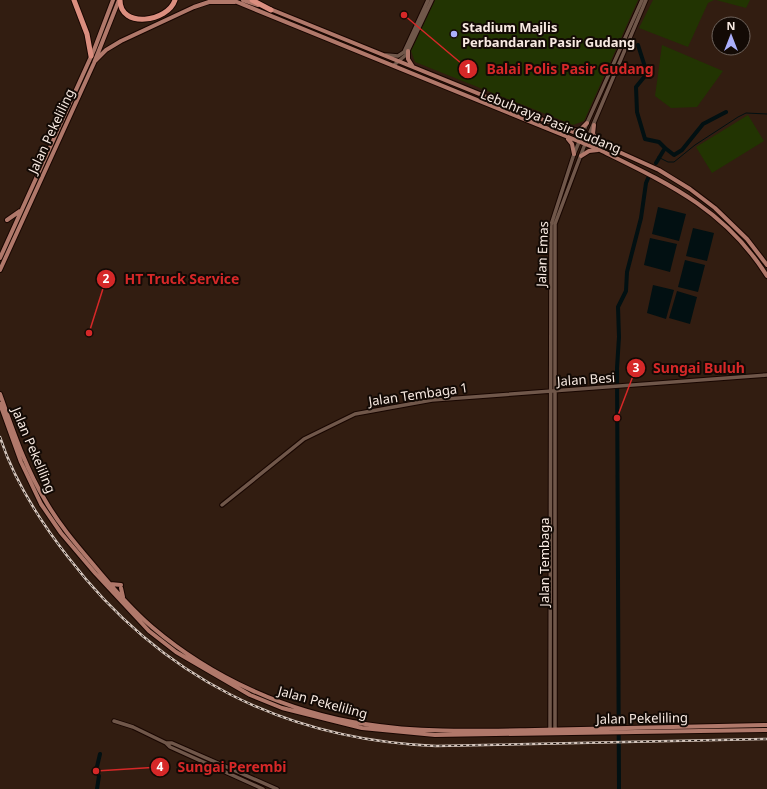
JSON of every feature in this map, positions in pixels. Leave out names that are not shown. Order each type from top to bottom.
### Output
[{"type":"highway","points":[[74,0],[87,34],[91,56]]},
{"type":"highway","points":[[119,0],[121,8],[126,14],[132,18],[142,19],[152,18],[166,13],[175,0]]},
{"type":"highway","points":[[252,0],[271,10]]},
{"type":"main road","name":"Jalan Pekeliling","points":[[0,258],[91,56],[113,0]]},
{"type":"main road","name":"Jalan Pekeliling","points":[[0,270],[94,63],[119,0]]},
{"type":"main road","name":"Lebuhraya Pasir Gudang","points":[[232,0],[353,48],[563,136],[586,144],[655,176],[700,203],[743,244],[767,276]]},
{"type":"main road","name":"Lebuhraya Pasir Gudang","points":[[243,0],[383,54],[588,138],[659,170],[704,199],[746,239],[767,266]]},
{"type":"main road","points":[[383,54],[398,56],[404,52],[428,0]]},
{"type":"main road","points":[[394,65],[408,51],[432,0]]},
{"type":"main road","points":[[628,37],[633,20],[642,0]]},
{"type":"main road","points":[[628,37],[630,31],[633,30],[646,0]]},
{"type":"main road","points":[[94,63],[106,50],[121,41],[194,7],[216,2],[237,2]]},
{"type":"main road","points":[[633,20],[631,27],[633,30]]},
{"type":"main road","points":[[628,37],[638,32]]},
{"type":"main road","name":"Jalan Emas","points":[[552,392],[551,225],[581,136],[628,37]]},
{"type":"main road","name":"Jalan Emas","points":[[552,392],[555,224],[628,37]]},
{"type":"main road","points":[[353,48],[355,43]]},
{"type":"main road","points":[[408,51],[408,59],[413,67]]},
{"type":"main road","points":[[564,129],[580,130],[587,123]]},
{"type":"main road","points":[[594,125],[594,136],[602,145]]},
{"type":"main road","points":[[563,136],[572,144],[574,154]]},
{"type":"main road","points":[[581,156],[589,151],[600,150]]},
{"type":"main road","points":[[6,220],[20,211]]},
{"type":"main road","name":"Jalan Besi","points":[[552,392],[767,375]]},
{"type":"main road","name":"Jalan Tembaga 1","points":[[222,505],[304,439],[355,414],[432,400],[552,392]]},
{"type":"main road","name":"Jalan Tembaga","points":[[552,392],[552,732]]},
{"type":"main road","name":"Jalan Pekeliling","points":[[0,394],[31,474],[46,502],[64,530],[109,584],[152,627],[213,670],[282,704],[362,724],[435,732],[552,732]]},
{"type":"main road","name":"Jalan Pekeliling","points":[[0,404],[27,476],[42,504],[61,533],[95,573],[149,631],[176,652],[250,694],[282,708],[362,728],[436,735],[746,728],[767,725]]},
{"type":"main road","points":[[109,584],[121,586],[124,599]]},
{"type":"main road","points":[[114,721],[133,727],[166,743],[170,748],[263,789]]},
{"type":"main road","name":"Jalan Pekeliling","points":[[746,728],[767,730]]},
{"type":"main road","points":[[166,743],[172,743],[277,789]]},
{"type":"green space","points":[[435,0],[638,0],[584,121],[573,125],[415,62],[411,51]]},
{"type":"green space","points":[[653,0],[714,0],[708,3],[688,47],[639,28]]},
{"type":"green space","points":[[716,0],[750,0],[746,8]]},
{"type":"green space","points":[[662,45],[723,71],[697,107],[671,108],[655,96]]},
{"type":"green space","points":[[748,115],[764,141],[712,173],[696,147]]},
{"type":"shaded area","points":[[658,207],[686,214],[679,241],[652,234]]},
{"type":"shaded area","points":[[693,228],[714,233],[707,261],[686,256]]},
{"type":"shaded area","points":[[650,238],[677,244],[670,272],[644,265]]},
{"type":"shaded area","points":[[685,260],[705,265],[698,292],[678,287]]},
{"type":"shaded area","points":[[653,285],[674,290],[666,319],[647,313]]},
{"type":"shaded area","points":[[677,291],[697,297],[690,324],[669,318]]},
{"type":"waterway","points":[[638,45],[645,67],[645,76],[636,87],[637,112],[645,139],[659,142],[665,148],[656,163]]},
{"type":"waterway","points":[[665,148],[674,155],[682,150],[703,124],[726,112]]},
{"type":"waterway","points":[[658,157],[668,162],[674,162],[695,145],[738,117],[746,113],[767,114]]},
{"type":"waterway","points":[[619,789],[618,307],[626,291],[627,272],[641,218],[646,183],[649,176]]},
{"type":"waterway","points":[[97,789],[99,776],[96,771],[100,754]]},
{"type":"railway","points":[[0,437],[20,485],[38,515],[68,557],[104,599],[143,636],[185,668],[230,694],[277,715],[328,731],[381,741],[436,746],[767,739]]},
{"type":"place","name":"Balai Polis Pasir Gudang","points":[[404,15]]},
{"type":"place","name":"Stadium Majlis Perbandaran Pasir Gudang","points":[[454,34]]},
{"type":"place","name":"HT Truck Service","points":[[89,333]]},
{"type":"place","name":"Sungai Buluh","points":[[617,418]]},
{"type":"place","name":"Sungai Perembi","points":[[96,771]]}]
